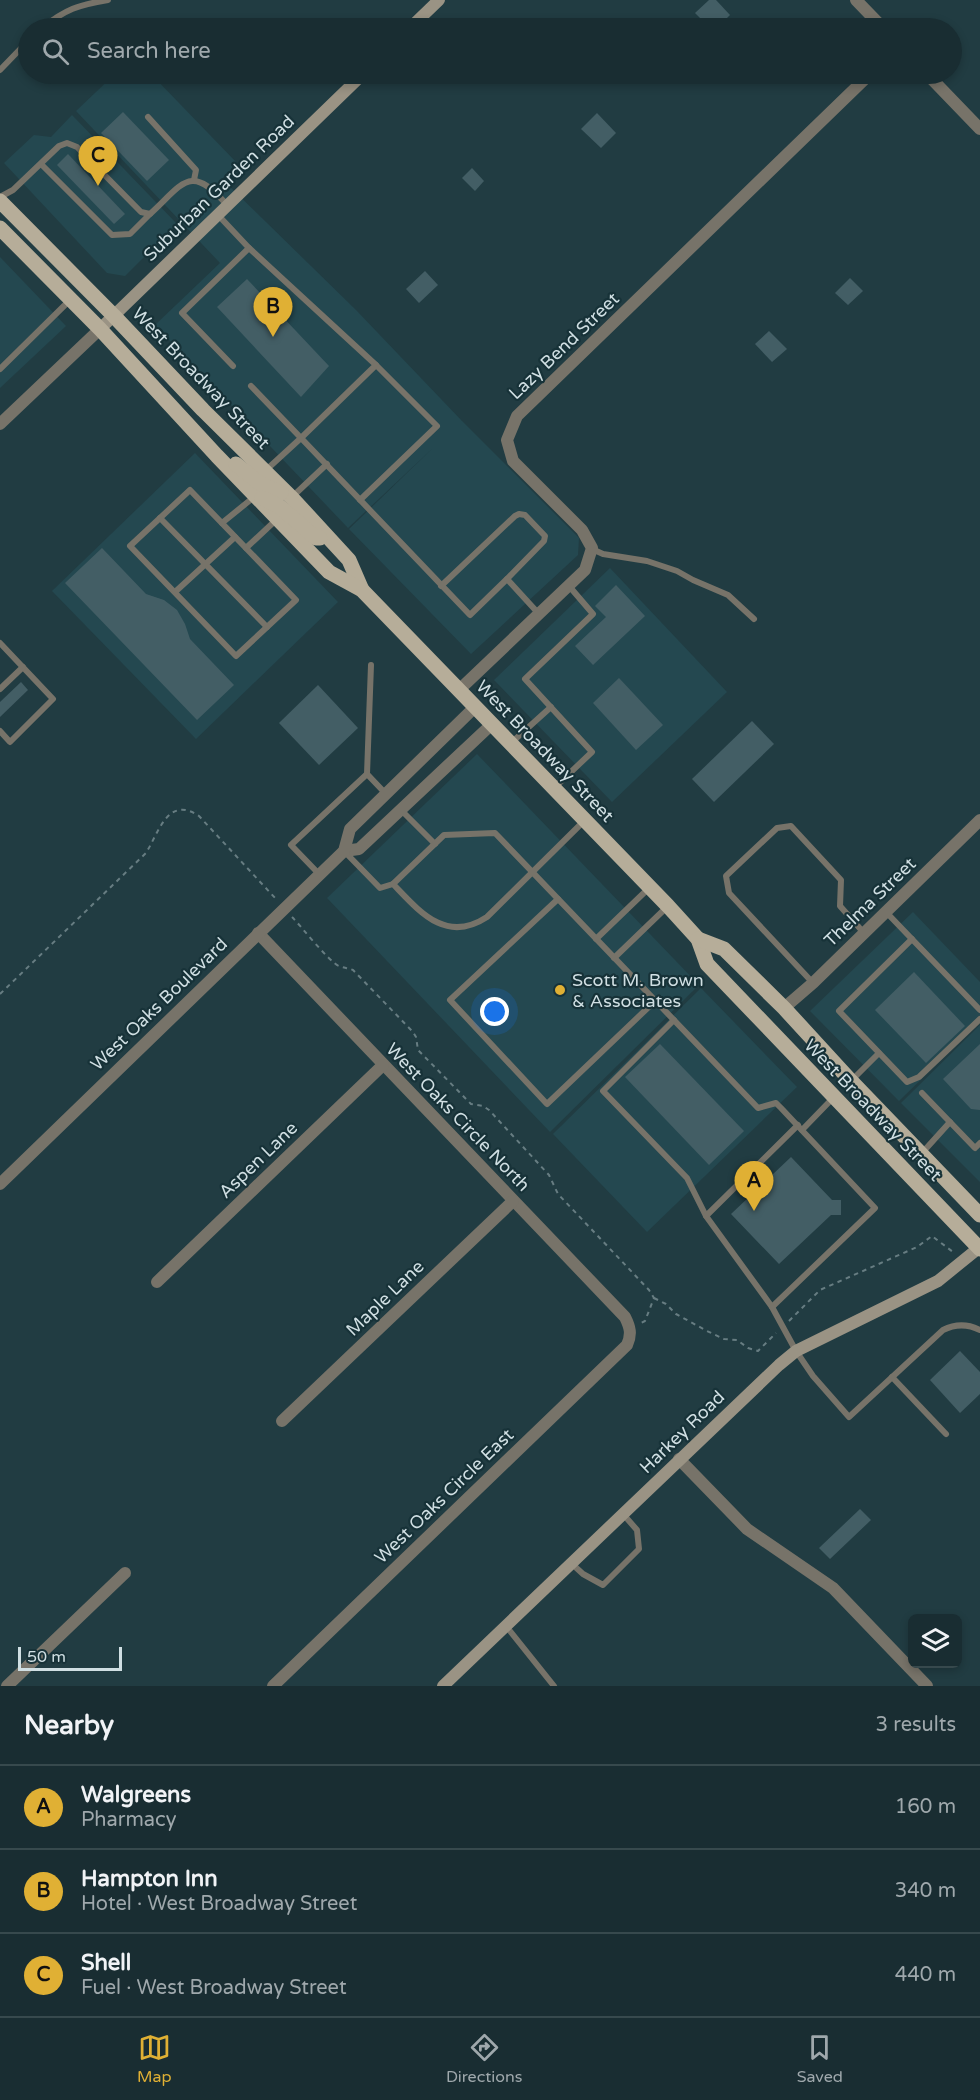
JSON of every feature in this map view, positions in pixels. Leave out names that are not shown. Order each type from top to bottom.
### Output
[{"type":"main road","name":"West Broadway Street","points":[[0,199],[292,498],[349,561],[362,590]]},
{"type":"main road","points":[[0,217],[36,246],[53,255]]},
{"type":"main road","name":"West Broadway Street","points":[[0,228],[100,329],[329,573],[362,590],[668,906],[698,939],[707,964],[980,1248]]},
{"type":"main road","points":[[217,456],[237,464],[259,483],[292,498]]},
{"type":"main road","points":[[256,496],[279,506],[315,538],[329,539]]},
{"type":"main road","name":"West Broadway Street","points":[[698,939],[724,949],[784,1008],[851,1082],[980,1215]]},
{"type":"street","points":[[420,18],[439,0]]},
{"type":"street","points":[[856,0],[873,18]]},
{"type":"street","name":"Suburban Garden Road","points":[[100,329],[353,84]]},
{"type":"street","name":"Lazy Bend Street","points":[[592,548],[582,530],[513,461],[507,440],[518,416],[860,84]]},
{"type":"street","points":[[937,84],[980,129]]},
{"type":"street","points":[[0,424],[100,329]]},
{"type":"street","points":[[459,690],[585,570],[592,548]]},
{"type":"street","name":"West Oaks Boulevard","points":[[0,1184],[344,851],[350,829],[475,707]]},
{"type":"street","name":"West Oaks Boulevard","points":[[344,851],[358,849],[492,724]]},
{"type":"street","points":[[386,795],[401,810]]},
{"type":"street","name":"Thelma Street","points":[[784,1008],[980,820]]},
{"type":"street","name":"West Oaks Circle North","points":[[258,933],[624,1317],[630,1326]]},
{"type":"street","name":"Aspen Lane","points":[[156,1282],[383,1065]]},
{"type":"street","name":"Maple Lane","points":[[282,1421],[513,1201]]},
{"type":"street","name":"Harkey Road","points":[[443,1686],[778,1365],[796,1351],[938,1281],[980,1248]]},
{"type":"street","name":"West Oaks Circle East","points":[[273,1686],[627,1345],[631,1337],[630,1326]]},
{"type":"street","points":[[679,1460],[747,1529],[833,1588],[927,1686]]},
{"type":"street","points":[[7,1686],[125,1574]]},
{"type":"lane","points":[[55,18],[82,4],[108,0]]},
{"type":"lane","points":[[0,70],[18,51]]},
{"type":"lane","points":[[148,117],[196,170],[194,180]]},
{"type":"lane","points":[[0,199],[13,190],[59,146],[67,144],[77,147],[141,212],[150,214]]},
{"type":"lane","points":[[41,164],[112,235],[130,234],[185,182],[194,180],[207,185],[227,205]]},
{"type":"lane","points":[[218,214],[249,248],[376,365],[437,426],[360,500]]},
{"type":"lane","points":[[233,366],[183,313],[249,248]]},
{"type":"lane","points":[[0,369],[71,299]]},
{"type":"lane","points":[[264,471],[376,365]]},
{"type":"lane","points":[[251,386],[327,464],[441,586],[470,615],[544,541],[545,536],[525,515],[519,514],[441,586]]},
{"type":"lane","points":[[292,498],[327,464]]},
{"type":"lane","points":[[190,490],[222,523],[296,600],[236,656],[130,546],[190,490]]},
{"type":"lane","points":[[222,523],[256,496]]},
{"type":"lane","points":[[160,518],[267,627]]},
{"type":"lane","points":[[246,548],[277,519]]},
{"type":"lane","points":[[175,592],[235,537]]},
{"type":"lane","points":[[592,548],[603,554],[647,561],[677,571],[728,595],[753,619]]},
{"type":"lane","points":[[507,579],[539,614]]},
{"type":"lane","points":[[554,789],[592,752],[525,679],[592,614],[569,586]]},
{"type":"lane","points":[[0,643],[52,699],[10,742],[0,731]]},
{"type":"lane","points":[[319,874],[291,845],[367,774],[372,664]]},
{"type":"lane","points":[[0,689],[23,667]]},
{"type":"lane","points":[[511,744],[551,707]]},
{"type":"lane","points":[[367,774],[386,795]]},
{"type":"lane","points":[[401,810],[435,844]]},
{"type":"lane","points":[[393,884],[422,914],[434,922],[453,927],[476,924],[487,917],[585,820]]},
{"type":"lane","points":[[813,982],[729,893],[726,876],[777,828],[791,826],[841,880],[840,906],[864,933]]},
{"type":"lane","points":[[344,851],[380,888],[393,884],[444,835],[495,833],[758,1108],[776,1103],[800,1128],[875,1208],[772,1307]]},
{"type":"lane","points":[[596,939],[650,888]]},
{"type":"lane","points":[[558,899],[450,1000],[547,1104],[655,1001]]},
{"type":"lane","points":[[614,958],[668,906]]},
{"type":"lane","points":[[886,912],[980,1010]]},
{"type":"lane","points":[[912,939],[838,1011],[906,1082],[919,1077],[980,1019]]},
{"type":"lane","points":[[674,1020],[603,1091],[687,1178],[706,1216],[772,1307],[796,1351],[813,1376],[849,1417],[942,1330],[951,1326],[964,1325],[980,1330]]},
{"type":"lane","points":[[851,1082],[879,1053]]},
{"type":"lane","points":[[922,1093],[975,1148],[980,1143]]},
{"type":"lane","points":[[706,1216],[834,1097]]},
{"type":"lane","points":[[921,1154],[950,1122]]},
{"type":"lane","points":[[892,1377],[946,1434]]},
{"type":"lane","points":[[571,1563],[583,1574],[603,1585],[619,1570],[639,1549],[637,1530],[623,1513]]},
{"type":"lane","points":[[506,1625],[554,1686]]},
{"type":"path","points":[[654,1298],[666,1304],[676,1314],[707,1331],[724,1339],[737,1340],[758,1351],[820,1290],[917,1247],[932,1236],[963,1261]]},
{"type":"shaded area","points":[[104,84],[161,84],[237,163],[222,179],[356,310],[462,421],[579,538],[578,555],[471,654],[349,529],[435,446],[348,528],[155,325],[220,263],[76,111]]},
{"type":"shaded area","points":[[72,115],[177,224],[125,276],[107,273],[4,163],[34,135],[51,137]]},
{"type":"shaded area","points":[[0,257],[66,326],[0,388]]},
{"type":"shaded area","points":[[195,453],[338,602],[196,739],[52,591]]},
{"type":"shaded area","points":[[610,568],[727,692],[612,802],[494,680]]},
{"type":"shaded area","points":[[477,754],[699,985],[550,1132],[327,898]]},
{"type":"shaded area","points":[[913,912],[980,982],[980,1022],[899,1101],[810,1011]]},
{"type":"shaded area","points":[[701,988],[797,1087],[647,1232],[553,1134]]},
{"type":"shaded area","points":[[980,1025],[980,1182],[901,1103]]},
{"type":"building","points":[[709,0],[716,0],[730,15],[727,18],[700,18],[695,13]]},
{"type":"building","points":[[123,112],[169,160],[147,181],[101,133]]},
{"type":"building","points":[[597,113],[616,133],[601,148],[581,129]]},
{"type":"building","points":[[68,154],[125,214],[114,224],[57,165]]},
{"type":"building","points":[[472,168],[484,181],[475,191],[462,178]]},
{"type":"building","points":[[425,271],[438,285],[419,303],[406,289]]},
{"type":"building","points":[[850,278],[863,291],[848,305],[835,293]]},
{"type":"building","points":[[247,279],[329,366],[301,397],[217,307]]},
{"type":"building","points":[[769,331],[787,349],[772,362],[755,344]]},
{"type":"building","points":[[102,548],[146,594],[164,600],[177,610],[190,639],[234,685],[197,720],[65,583]]},
{"type":"building","points":[[616,585],[645,616],[593,665],[575,646],[606,617],[595,606]]},
{"type":"building","points":[[619,678],[663,725],[636,750],[593,703]]},
{"type":"building","points":[[21,682],[28,690],[0,717],[0,702]]},
{"type":"building","points":[[318,685],[358,728],[319,765],[279,723]]},
{"type":"building","points":[[752,721],[774,744],[714,802],[692,779]]},
{"type":"building","points":[[914,972],[965,1026],[926,1063],[875,1010]]},
{"type":"building","points":[[660,1044],[744,1131],[709,1165],[625,1077]]},
{"type":"building","points":[[980,1044],[980,1110],[971,1109],[943,1079]]},
{"type":"building","points":[[791,1157],[832,1200],[841,1200],[841,1215],[831,1215],[779,1264],[731,1214]]},
{"type":"building","points":[[960,1351],[980,1372],[980,1394],[960,1413],[930,1380]]},
{"type":"building","points":[[860,1509],[871,1520],[830,1559],[819,1548]]},
{"type":"place","name":"Shell","points":[[98,186]]},
{"type":"place","name":"Hampton Inn","points":[[273,337]]},
{"type":"place","name":"Scott M. Brown & Associates","points":[[560,990]]},
{"type":"place","name":"Walgreens","points":[[754,1211]]}]
